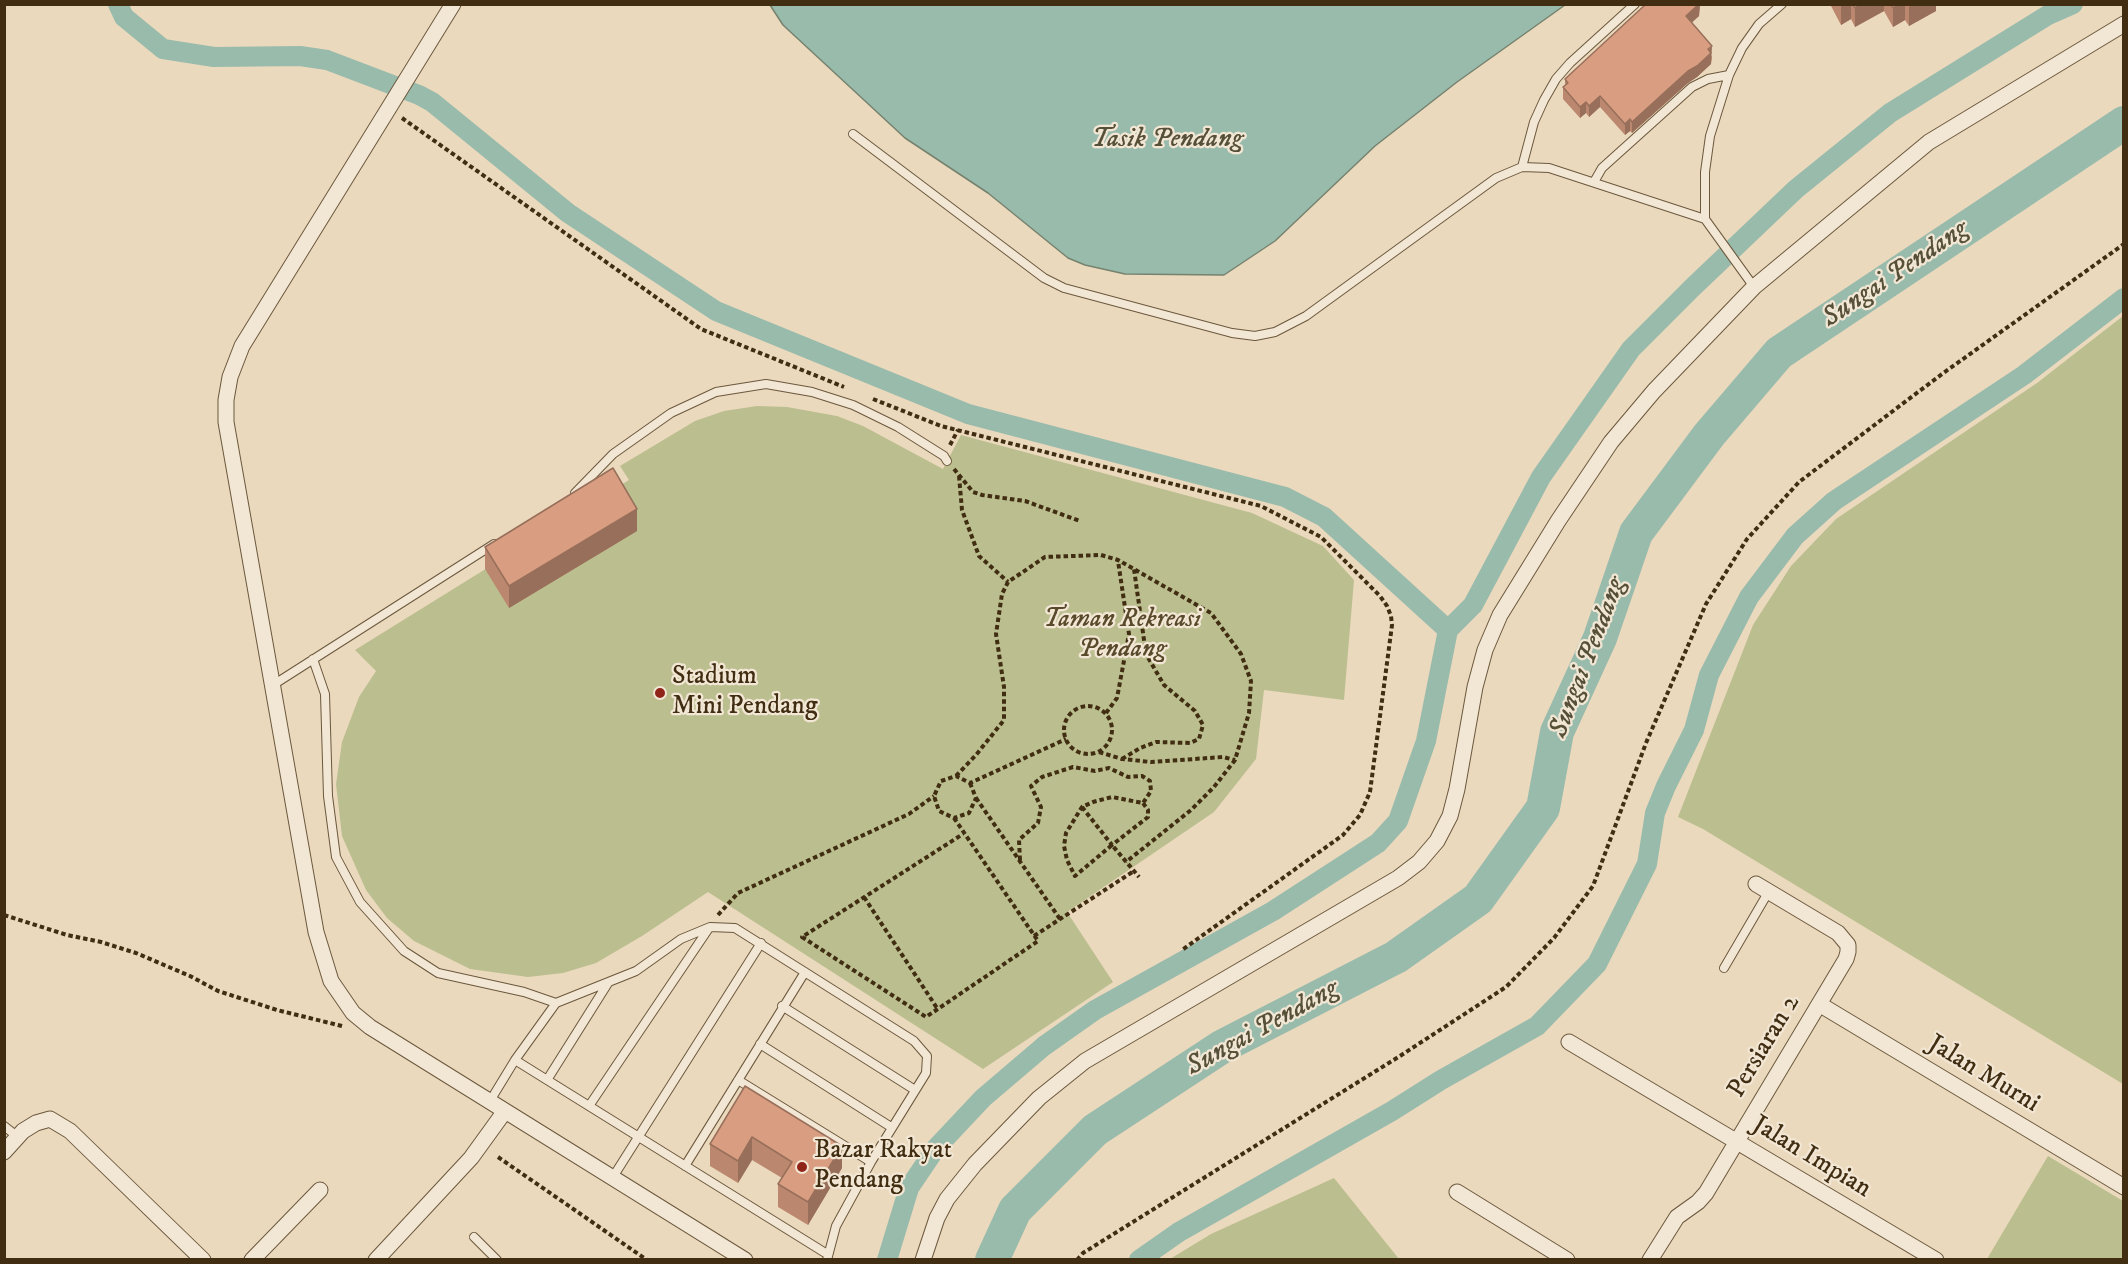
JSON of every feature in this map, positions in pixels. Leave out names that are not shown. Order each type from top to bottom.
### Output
[{"type":"street","points":[[453,4],[242,346],[230,377],[226,400],[226,422],[316,932],[324,963],[340,998],[370,1027],[745,1260]]},
{"type":"street","points":[[923,1260],[937,1218],[947,1199],[961,1181],[1040,1098],[1076,1068],[1398,878],[1419,862],[1437,841],[1450,816],[1475,687],[1485,650],[1500,615],[1558,521],[1611,442],[1654,391],[1754,287],[1929,142],[2124,24]]},
{"type":"street","name":"Persiaran 2","points":[[1650,1260],[1677,1217],[1698,1202],[1706,1193],[1846,959],[1848,945],[1838,933],[1762,888]]},
{"type":"street","name":"Jalan Murni","points":[[1819,1004],[2124,1187]]},
{"type":"street","name":"Jalan Impian","points":[[1569,1042],[1936,1260]]},
{"type":"street","points":[[376,1260],[471,1158],[505,1111]]},
{"type":"street","points":[[4,1152],[36,1123],[50,1119],[70,1131],[203,1260]]},
{"type":"street","points":[[252,1260],[320,1190]]},
{"type":"street","points":[[1457,1192],[1567,1260]]},
{"type":"lane","points":[[1522,167],[1534,122],[1556,79],[1570,63],[1635,4]]},
{"type":"lane","points":[[1705,219],[1705,172],[1710,136],[1729,75],[1742,48],[1759,24],[1782,4]]},
{"type":"lane","points":[[1594,182],[1602,168],[1692,87],[1708,79],[1729,75]]},
{"type":"lane","points":[[852,134],[1044,278],[1064,288],[1232,333],[1255,336],[1275,332],[1306,316],[1496,178],[1522,167],[1549,168],[1705,219],[1754,287]]},
{"type":"lane","points":[[565,500],[584,486],[613,454],[671,413],[716,392],[766,384],[812,392],[854,405],[898,427],[947,460]]},
{"type":"lane","points":[[273,684],[504,538]]},
{"type":"lane","points":[[313,659],[325,694],[328,796],[336,857],[360,902],[404,951],[438,973],[524,993],[556,1003]]},
{"type":"lane","points":[[1724,968],[1762,888]]},
{"type":"lane","points":[[490,1101],[515,1060],[556,1003],[636,971],[681,939],[710,927],[735,928],[761,943],[914,1041],[927,1056],[926,1073],[891,1127],[836,1226],[827,1257],[515,1060]]},
{"type":"lane","points":[[589,1107],[710,927]]},
{"type":"lane","points":[[614,1177],[761,943]]},
{"type":"lane","points":[[686,1166],[782,1006],[805,972]]},
{"type":"lane","points":[[547,1080],[608,983]]},
{"type":"lane","points":[[782,1006],[915,1090]]},
{"type":"lane","points":[[760,1044],[891,1127]]},
{"type":"lane","points":[[738,1080],[871,1162]]},
{"type":"lane","points":[[4,1126],[18,1137]]},
{"type":"lane","points":[[474,1237],[487,1256],[497,1260]]},
{"type":"path","points":[[391,106],[701,329],[854,391]]},
{"type":"path","points":[[1077,1260],[1083,1253],[1400,1056],[1506,987],[1554,938],[1593,886],[1646,743],[1706,604],[1747,539],[1799,482],[1942,374],[2124,244]]},
{"type":"path","points":[[865,395],[941,426],[1261,506],[1321,537],[1380,596],[1387,606],[1392,626],[1370,792],[1360,815],[1343,835],[1182,950]]},
{"type":"path","points":[[947,460],[967,486],[982,495],[1024,501],[1080,521]]},
{"type":"path","points":[[958,475],[962,510],[979,556],[1008,582]]},
{"type":"path","points":[[710,927],[723,908],[738,894],[909,813],[934,796],[941,781],[956,776],[976,755],[1004,720],[1004,687],[996,634],[1002,594],[1008,582],[1045,557],[1101,555],[1118,560],[1211,612],[1241,654],[1251,681],[1250,712],[1235,760],[1214,787],[1191,810],[1126,862]]},
{"type":"path","points":[[1106,713],[1118,698],[1129,634],[1118,560]]},
{"type":"path","points":[[1122,759],[1156,742],[1190,743],[1199,739],[1203,725],[1195,711],[1164,685],[1146,654],[1134,568]]},
{"type":"path","points":[[1098,752],[1110,742],[1113,727],[1106,713],[1093,705],[1078,707],[1066,717],[1064,733],[1070,746],[1083,754],[1098,752],[1122,759],[1151,762],[1223,757],[1235,760]]},
{"type":"path","points":[[970,783],[1066,739]]},
{"type":"path","points":[[1020,860],[1019,840],[1038,823],[1041,807],[1031,786],[1042,777],[1072,767],[1095,771],[1109,768],[1128,777],[1142,776],[1150,781],[1151,791],[1143,803]]},
{"type":"path","points":[[956,776],[970,783],[976,798],[1060,919]]},
{"type":"path","points":[[934,796],[939,811],[954,818],[1038,941],[926,1017],[802,937],[963,834]]},
{"type":"path","points":[[1112,797],[1143,803],[1148,810],[1148,817],[1075,876],[1067,860],[1064,846],[1066,833],[1082,807],[1094,801],[1112,797]]},
{"type":"path","points":[[954,818],[969,813],[976,798]]},
{"type":"path","points":[[1082,807],[1139,877]]},
{"type":"path","points":[[1034,936],[1134,871]]},
{"type":"path","points":[[864,897],[937,1008]]},
{"type":"path","points":[[4,915],[136,953],[190,976],[218,991],[277,1010],[344,1026],[370,1027]]},
{"type":"path","points":[[498,1157],[647,1260]]},
{"type":"green space","points":[[2123,316],[2123,1084],[1703,829],[1678,817],[1753,625],[1791,566],[1836,519],[2037,383]]},
{"type":"green space","name":"Taman Rekreasi Pendang","points":[[757,406],[787,407],[837,416],[863,426],[943,469],[961,435],[1252,513],[1323,546],[1354,580],[1344,700],[1264,690],[1256,759],[1214,812],[1067,912],[1113,982],[983,1069],[708,892],[642,936],[596,963],[563,973],[528,977],[470,969],[414,941],[387,918],[366,890],[342,836],[336,784],[342,742],[359,697],[376,671],[355,650],[629,480],[620,466],[695,421],[724,411]]},
{"type":"green space","points":[[2048,1156],[2123,1201],[2123,1259],[1987,1259]]},
{"type":"green space","points":[[1334,1178],[1399,1259],[1170,1259],[1211,1234]]},
{"type":"water","name":"Tasik Pendang","points":[[770,5],[1565,5],[1457,82],[1375,146],[1275,241],[1224,275],[1125,274],[1085,265],[1068,258],[988,193],[905,138],[783,25]]},
{"type":"building","points":[[1646,4],[1699,4],[1686,16],[1712,46],[1708,49],[1711,53],[1632,122],[1630,119],[1625,124],[1600,96],[1589,106],[1586,102],[1580,107],[1563,87],[1568,83],[1565,79]]},
{"type":"building","points":[[613,468],[637,509],[509,586],[485,547]]},
{"type":"building","points":[[745,1086],[842,1146],[808,1202],[778,1184],[792,1162],[752,1137],[738,1161],[710,1144]]},
{"type":"waterway","points":[[118,4],[124,17],[163,49],[214,57],[300,56],[327,60],[419,95],[432,102],[568,213],[716,311],[968,414],[1285,497],[1324,517],[1448,630]]},
{"type":"waterway","points":[[887,1260],[909,1188],[936,1148],[983,1098],[1044,1046],[1095,1010],[1273,911],[1378,843],[1398,821],[1426,741],[1448,630],[1473,605],[1541,477],[1631,349],[1796,189],[1890,113],[2048,15],[2073,4]]},
{"type":"waterway","name":"Sungai Pendang","points":[[992,1260],[1015,1210],[1095,1130],[1223,1046],[1396,957],[1478,899],[1543,808],[1557,732],[1600,638],[1636,533],[1709,435],[1779,353],[2124,123]]},
{"type":"waterway","points":[[1139,1260],[1179,1232],[1537,1026],[1597,964],[1647,864],[1655,813],[1694,730],[1709,675],[1749,597],[1795,536],[1834,501],[2024,375],[2124,298]]},
{"type":"place","name":"Stadium Mini Pendang","points":[[660,693]]},
{"type":"place","name":"Bazar Rakyat Pendang","points":[[802,1167]]}]
